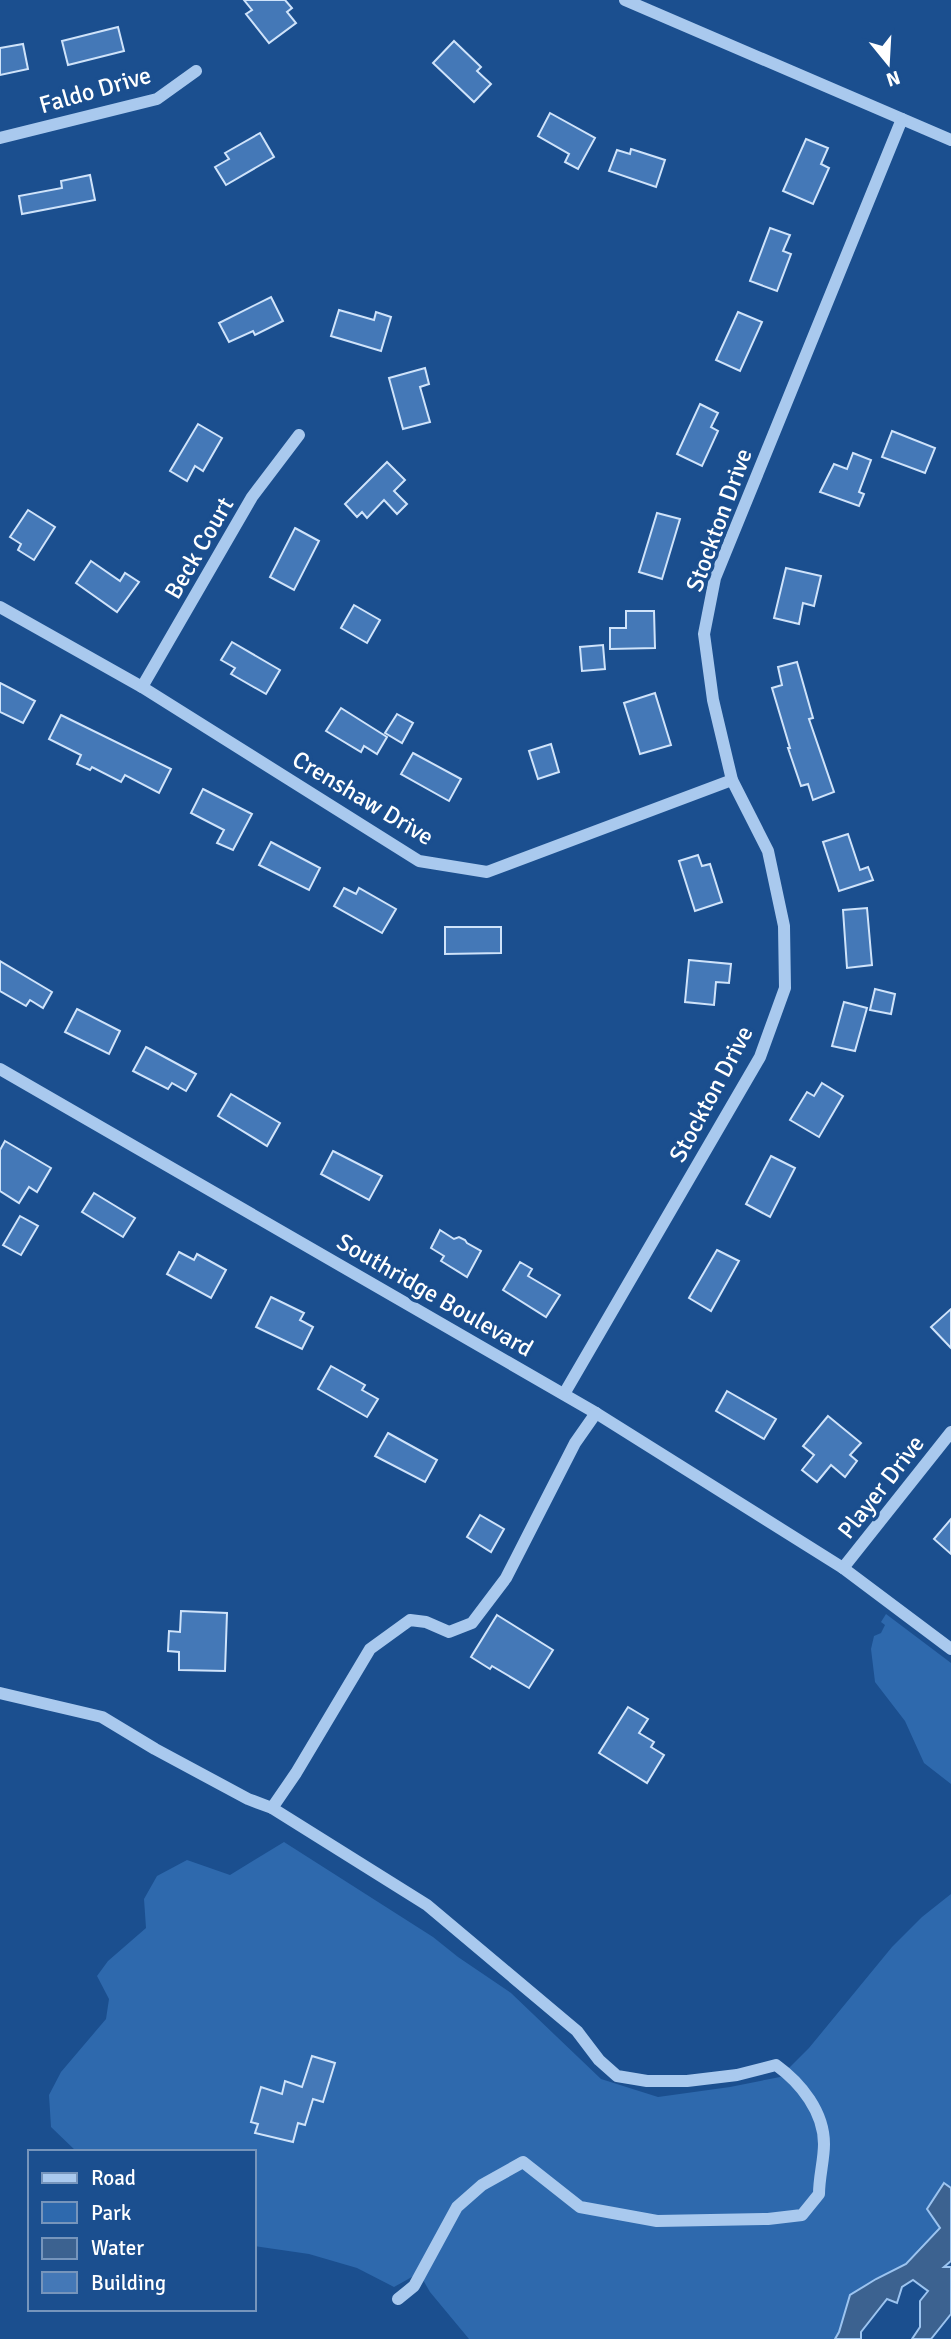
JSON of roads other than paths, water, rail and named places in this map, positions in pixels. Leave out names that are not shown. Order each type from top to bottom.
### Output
[{"type":"street","points":[[625,0],[951,140]]},
{"type":"street","name":"Faldo Drive","points":[[0,138],[157,99],[196,71]]},
{"type":"street","name":"Stockton Drive","points":[[564,1394],[760,1057],[785,988],[784,926],[768,851],[732,780],[713,700],[704,634],[715,578],[902,119]]},
{"type":"street","name":"Beck Court","points":[[142,687],[252,497],[299,435]]},
{"type":"street","name":"Crenshaw Drive","points":[[0,607],[142,687],[419,861],[487,872],[732,780]]},
{"type":"street","name":"Southridge Boulevard","points":[[0,1069],[596,1413],[844,1568],[951,1649]]},
{"type":"street","points":[[272,1808],[370,1649],[410,1620],[426,1622],[449,1632],[471,1623],[506,1578],[575,1443],[596,1413]]},
{"type":"street","name":"Player Drive","points":[[844,1568],[951,1432]]},
{"type":"street","points":[[0,1693],[102,1717],[190,1768],[248,1799],[272,1808],[427,1905],[577,2031],[599,2060],[617,2077],[647,2081],[687,2081],[737,2075],[776,2066],[792,2076],[816,2109],[824,2143],[819,2171],[819,2194],[802,2215],[657,2221],[580,2207],[523,2162],[482,2185],[457,2207],[414,2286],[398,2299]]},
{"type":"water","points":[[944,2183],[951,2188],[951,2261],[944,2267],[951,2267],[951,2314],[931,2339],[912,2339],[920,2327],[920,2301],[928,2291],[913,2280],[902,2287],[897,2303],[887,2299],[861,2332],[861,2339],[835,2339],[850,2295],[906,2264],[940,2228],[927,2209]]}]
